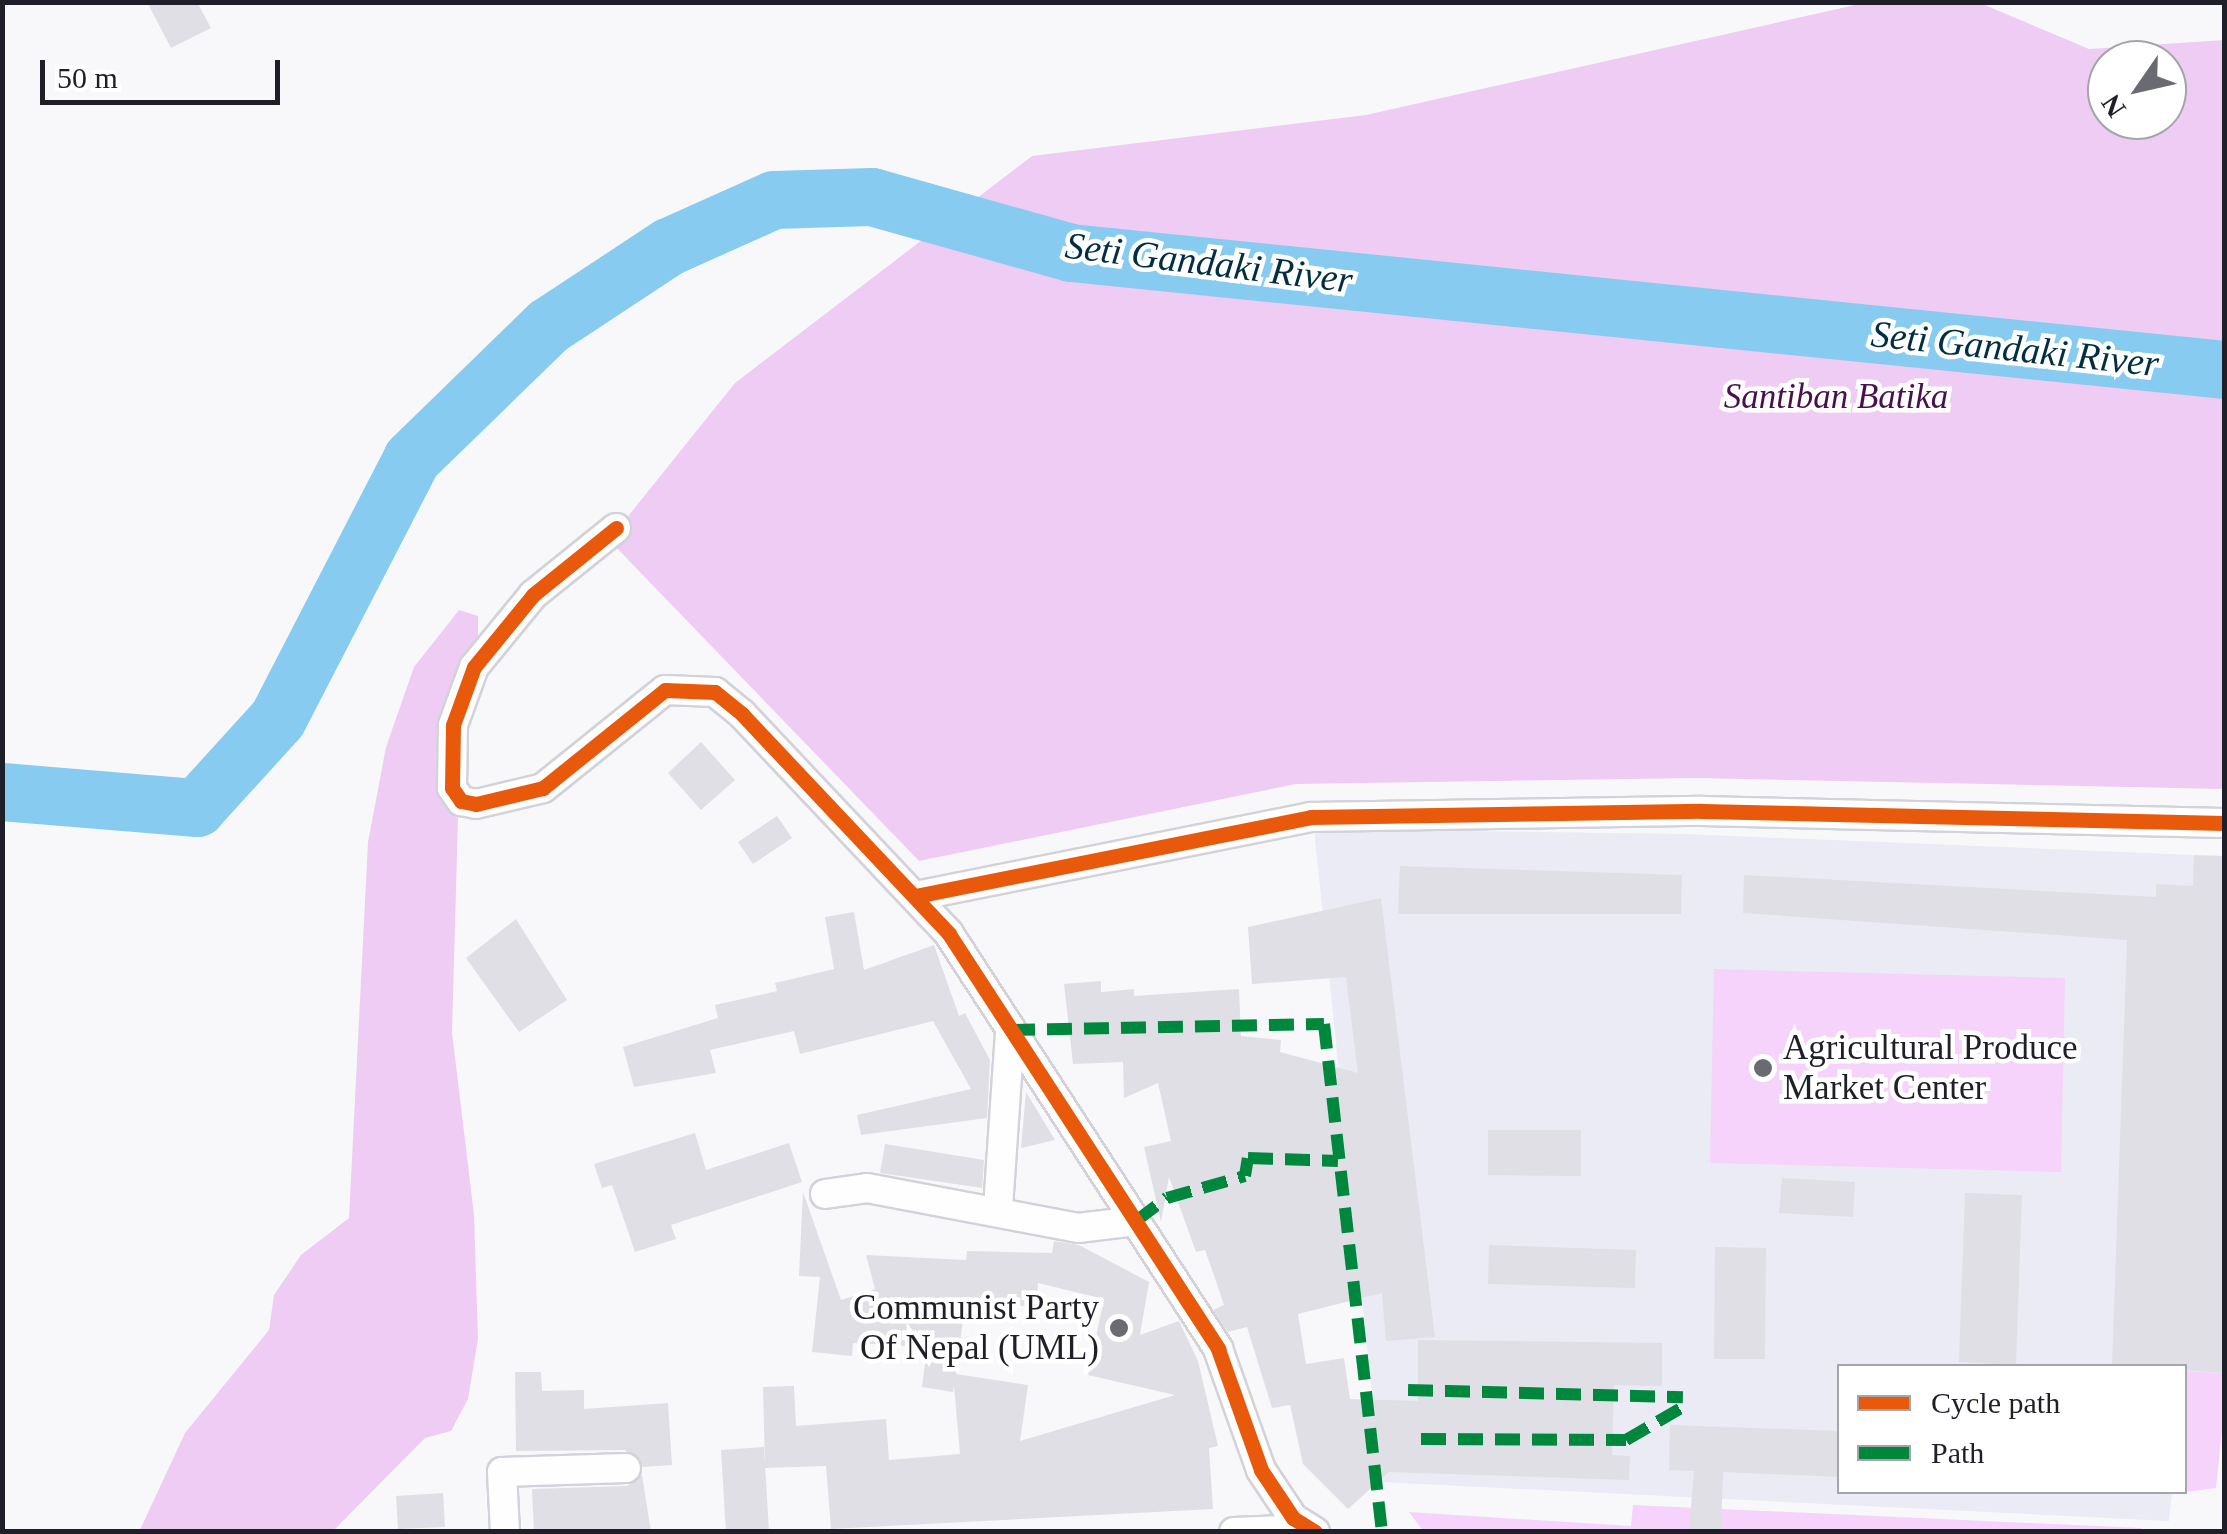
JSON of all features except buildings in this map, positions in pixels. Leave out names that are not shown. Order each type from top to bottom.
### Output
[{"type":"street","points":[[616,528],[533,594],[474,667],[448,760],[461,801],[509,800],[542,788],[665,690],[715,692],[916,896],[1010,1030],[1218,1349],[1261,1470],[1312,1530]]},
{"type":"street","points":[[916,896],[1311,817],[1702,811],[2224,822]]},
{"type":"street","points":[[998,1208],[1010,1030]]},
{"type":"street","points":[[825,1194],[867,1188],[998,1208],[1078,1228],[1136,1220]]},
{"type":"street","points":[[505,1532],[502,1472],[626,1468]]},
{"type":"street","points":[[1234,1532],[1312,1530]]},
{"type":"shaded area","name":"Agricultural Produce Market Center","points":[[1314,829],[1685,834],[2195,855],[2175,1364],[1837,1364],[1837,1494],[2172,1494],[2169,1521],[1381,1482]]},
{"type":"shaded area","points":[[1714,969],[2065,978],[2061,1172],[1710,1163]]},
{"type":"shaded area","points":[[2187,1371],[2224,1373],[2216,1488],[2187,1492]]},
{"type":"shaded area","points":[[1633,1505],[2143,1531],[1424,1532],[1409,1512],[1631,1526]]},
{"type":"green space","name":"Santiban Batika","points":[[1864,3],[1980,3],[2087,48],[2087,140],[2187,140],[2187,42],[2224,40],[2224,789],[1696,778],[1296,784],[919,861],[609,540],[735,383],[1032,156],[1366,115]]},
{"type":"green space","points":[[459,610],[478,616],[478,637],[445,706],[436,751],[444,800],[458,818],[452,1032],[474,1215],[478,1339],[468,1399],[451,1431],[425,1438],[333,1531],[139,1532],[185,1433],[269,1330],[274,1295],[301,1255],[349,1218],[368,842],[386,747],[414,667]]},
{"type":"waterway","name":"Seti Gandaki River","points":[[2,792],[197,808],[278,719],[412,459],[549,326],[669,247],[774,200],[872,197],[1071,253],[2224,370]]},
{"type":"marked path","points":[[1010,1030],[1324,1024],[1382,1532]]},
{"type":"marked path","points":[[1136,1221],[1167,1198],[1245,1176],[1248,1158],[1338,1161]]},
{"type":"marked path","points":[[1408,1390],[1683,1397]]},
{"type":"marked path","points":[[1421,1439],[1626,1440],[1683,1407]]},
{"type":"cycle path","points":[[616,528],[533,595],[474,667],[453,725],[452,788],[461,801],[476,804],[543,788],[665,690],[715,692],[742,714],[949,934],[1218,1349],[1261,1470],[1293,1518],[1315,1532]]},
{"type":"cycle path","points":[[916,896],[1311,817],[1702,811],[2224,823]]},
{"type":"place","name":"Agricultural Produce Market Center","points":[[1763,1068]]},
{"type":"place","name":"Communist Party Of Nepal (UML)","points":[[1119,1328]]}]
